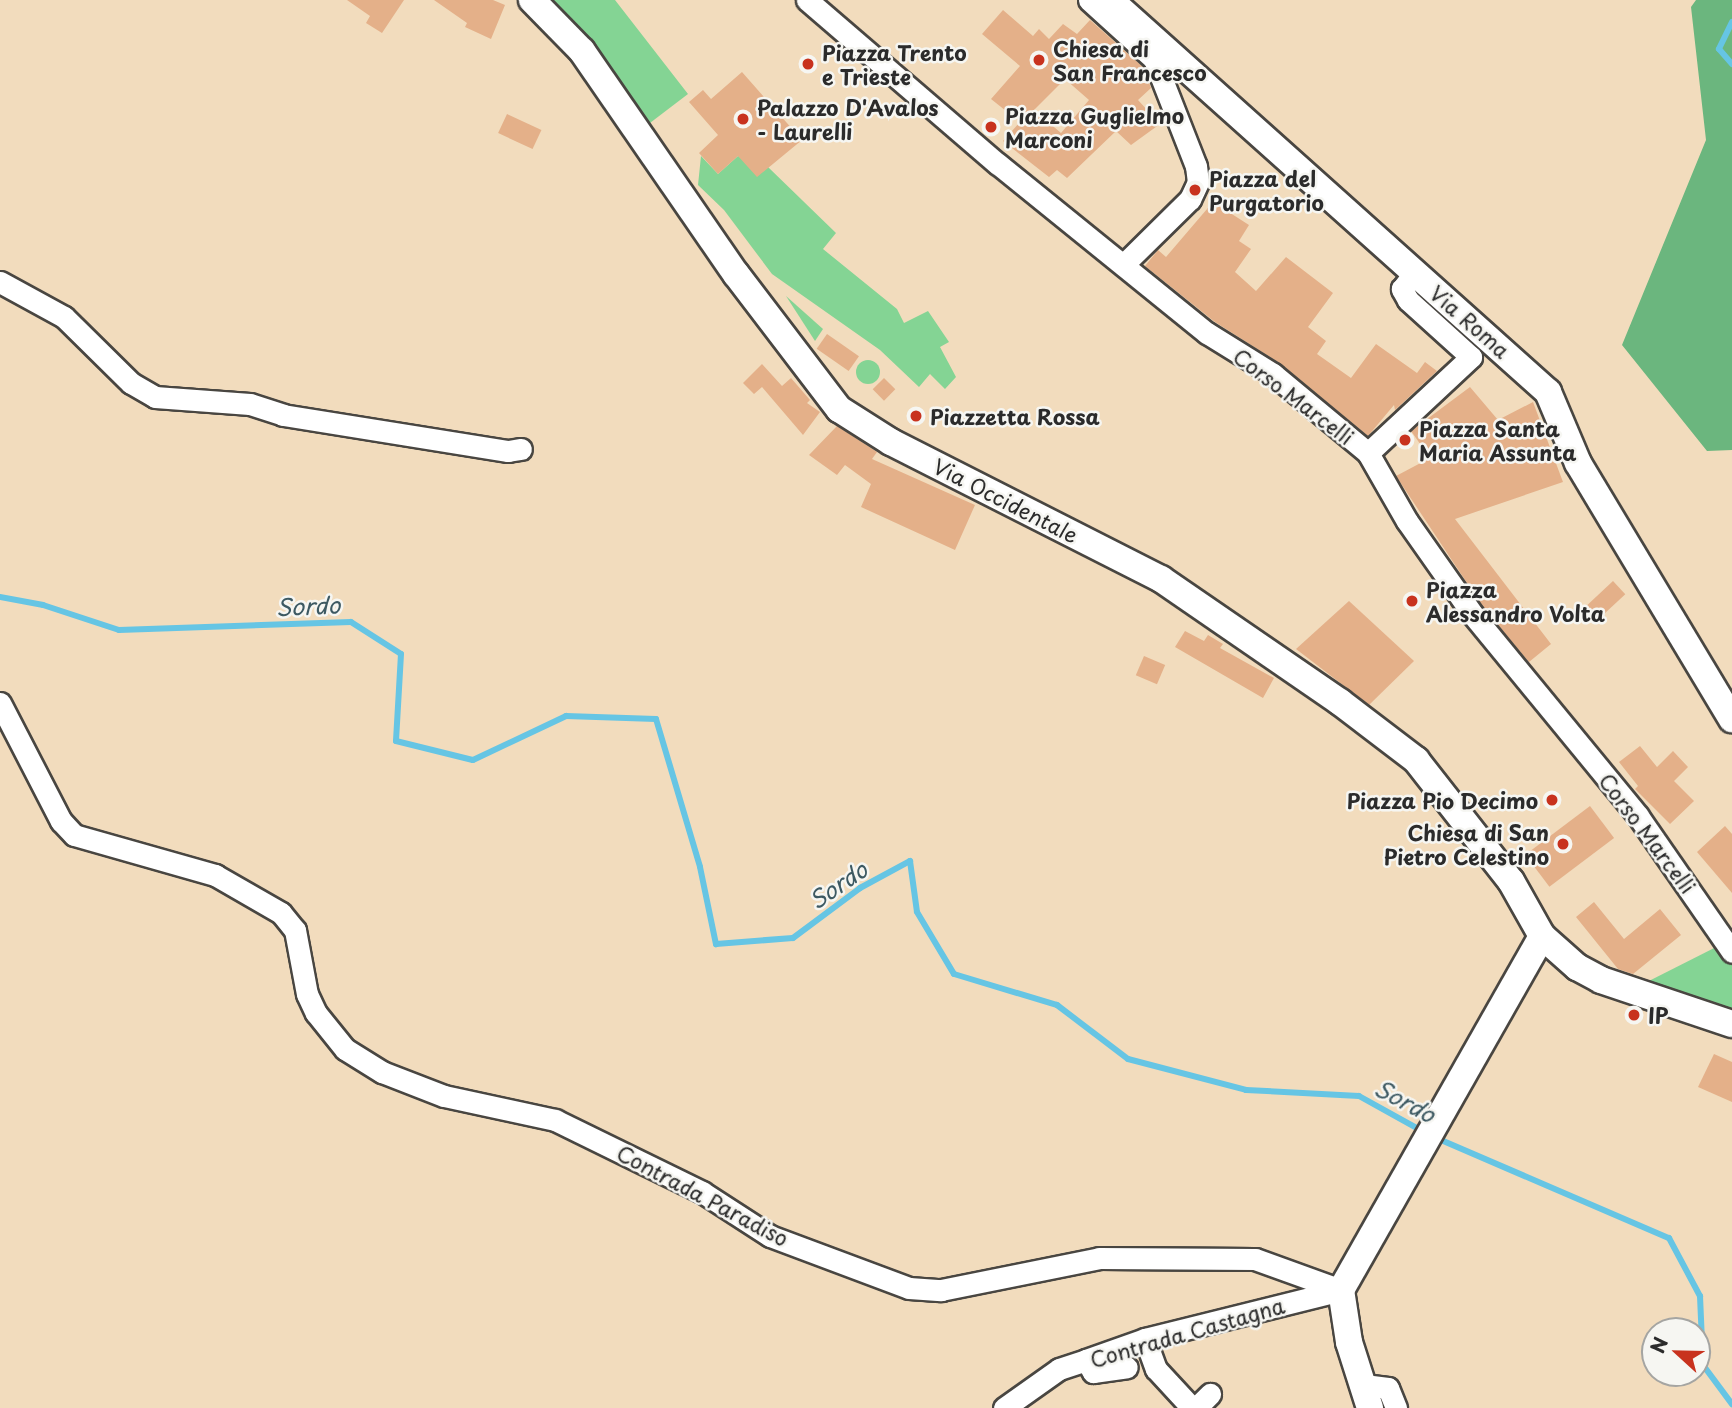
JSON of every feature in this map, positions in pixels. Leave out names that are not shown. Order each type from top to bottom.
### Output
[{"type":"main road","name":"Via Occidentale","points":[[532,0],[582,51],[729,264],[839,409],[891,442],[1161,579],[1340,702],[1416,760],[1511,881],[1535,944],[1601,980],[1732,1024]]},
{"type":"main road","name":"Via Roma","points":[[1111,0],[1548,392],[1578,463],[1732,719]]},
{"type":"main road","points":[[1367,1397],[1349,1342],[1341,1290],[1535,944]]},
{"type":"street","name":"Corso Marcelli","points":[[807,0],[998,164],[1125,263],[1207,334],[1273,374],[1367,453],[1407,521],[1473,615],[1638,816],[1732,952]]},
{"type":"street","points":[[1089,0],[1154,60],[1196,166],[1198,181],[1190,199],[1125,263]]},
{"type":"street","points":[[1367,453],[1471,357],[1408,300],[1402,289],[1414,273]]},
{"type":"street","points":[[0,282],[64,317],[131,383],[155,397],[250,404],[283,415],[508,451],[521,449]]},
{"type":"street","name":"Contrada Paradiso","points":[[0,703],[61,821],[74,835],[215,875],[281,913],[295,930],[307,994],[316,1013],[345,1049],[382,1072],[444,1096],[555,1120],[702,1192],[770,1236],[909,1288],[942,1290],[1099,1258],[1255,1259],[1341,1290]]},
{"type":"street","name":"Contrada Castagna","points":[[1004,1408],[1059,1369],[1089,1366],[1145,1339],[1341,1290]]},
{"type":"street","points":[[1145,1339],[1156,1369],[1200,1403]]},
{"type":"street","points":[[1057,1385],[1089,1366],[1127,1367]]},
{"type":"street","points":[[1367,1397],[1388,1388],[1396,1408]]},
{"type":"green space","points":[[553,0],[615,0],[688,94],[646,126],[579,28]]},
{"type":"green space","points":[[1696,0],[1732,0],[1732,450],[1707,451],[1622,345],[1706,140],[1691,7]]},
{"type":"green space","points":[[701,156],[718,174],[738,156],[768,167],[836,233],[823,249],[897,309],[904,323],[928,311],[949,342],[940,347],[956,377],[945,389],[930,374],[919,387],[880,350],[772,274],[724,210],[698,185]]},
{"type":"green space","points":[[786,296],[823,329],[815,341]]},
{"type":"green space","points":[[868,360],[877,363],[880,372],[877,381],[868,384],[859,381],[856,372],[859,363]]},
{"type":"green space","points":[[1732,939],[1732,1018],[1637,987]]},
{"type":"building","points":[[347,0],[404,0],[382,33],[366,23],[370,16]]},
{"type":"building","points":[[434,0],[493,0],[505,5],[491,39],[465,27],[467,23]]},
{"type":"building","points":[[1003,10],[1033,36],[1039,29],[1049,39],[1063,24],[1077,34],[1090,20],[1143,67],[1151,88],[1138,100],[1160,124],[1131,145],[1116,131],[1067,178],[1057,170],[1049,177],[1003,141],[1020,122],[991,99],[1020,66],[982,34]],"holes":[[[1065,79],[1089,100],[1061,133],[1034,110]]]},
{"type":"building","name":"Palazzo D'Avalos - Laurelli","points":[[742,72],[802,140],[757,177],[738,156],[718,174],[699,153],[718,135],[689,102],[703,90],[711,99]]},
{"type":"building","points":[[507,114],[541,130],[533,149],[498,133]]},
{"type":"building","points":[[1213,202],[1249,225],[1239,241],[1251,249],[1235,272],[1256,291],[1286,257],[1333,293],[1308,327],[1326,341],[1317,354],[1351,378],[1376,344],[1417,373],[1425,362],[1437,371],[1395,410],[1394,405],[1368,436],[1281,364],[1215,322],[1145,266],[1158,250],[1166,257]]},
{"type":"building","points":[[827,334],[859,356],[849,371],[817,349]]},
{"type":"building","points":[[762,364],[782,386],[791,378],[810,400],[807,403],[820,412],[803,435],[762,387],[754,394],[743,383]]},
{"type":"building","points":[[884,378],[895,389],[884,401],[873,389]]},
{"type":"building","points":[[1470,387],[1498,420],[1533,402],[1563,482],[1455,519],[1551,644],[1529,662],[1483,607],[1396,476],[1430,458],[1411,431]]},
{"type":"building","points":[[837,426],[877,452],[872,459],[975,505],[955,550],[861,507],[871,484],[845,465],[837,475],[809,455]]},
{"type":"building","points":[[1613,581],[1625,594],[1595,623],[1582,610]]},
{"type":"building","points":[[1349,601],[1414,661],[1369,705],[1296,649]]},
{"type":"building","points":[[1185,631],[1204,641],[1208,635],[1223,644],[1220,648],[1274,678],[1263,698],[1175,647]]},
{"type":"building","points":[[1144,656],[1165,665],[1157,684],[1136,675]]},
{"type":"building","points":[[1640,746],[1657,767],[1673,751],[1688,767],[1674,781],[1694,801],[1670,824],[1635,789],[1638,786],[1619,762]]},
{"type":"building","name":"Chiesa di San Pietro Celestino","points":[[1590,806],[1614,838],[1549,887],[1525,855]]},
{"type":"building","points":[[1725,826],[1732,834],[1732,893],[1697,852]]},
{"type":"building","points":[[1594,902],[1624,939],[1660,909],[1681,935],[1633,974],[1618,969],[1576,917]]},
{"type":"building","points":[[1714,1054],[1732,1062],[1732,1102],[1698,1087]]},
{"type":"waterway","points":[[1732,22],[1719,49],[1732,64]]},
{"type":"waterway","name":"Sordo","points":[[0,597],[43,605],[119,630],[351,622],[401,654],[396,741],[473,760],[566,716],[656,719],[700,867],[716,944],[793,938],[860,888],[910,861],[917,912],[954,974],[1057,1005],[1128,1059],[1246,1090],[1359,1096],[1424,1132]]},
{"type":"waterway","name":"Sordo","points":[[1434,1137],[1669,1238],[1700,1296],[1703,1365],[1732,1404]]},
{"type":"place","name":"Chiesa di San Francesco","points":[[1039,60]]},
{"type":"place","name":"Piazza Trento e Trieste","points":[[808,64]]},
{"type":"place","name":"Palazzo D'Avalos - Laurelli","points":[[743,119]]},
{"type":"place","name":"Piazza Guglielmo Marconi","points":[[991,127]]},
{"type":"place","name":"Piazza del Purgatorio","points":[[1195,190]]},
{"type":"place","name":"Piazzetta Rossa","points":[[916,416]]},
{"type":"place","name":"Piazza Santa Maria Assunta","points":[[1405,440]]},
{"type":"place","name":"Piazza Alessandro Volta","points":[[1412,601]]},
{"type":"place","name":"Piazza Pio Decimo","points":[[1552,800]]},
{"type":"place","name":"Chiesa di San Pietro Celestino","points":[[1563,844]]},
{"type":"place","name":"IP","points":[[1634,1015]]}]
